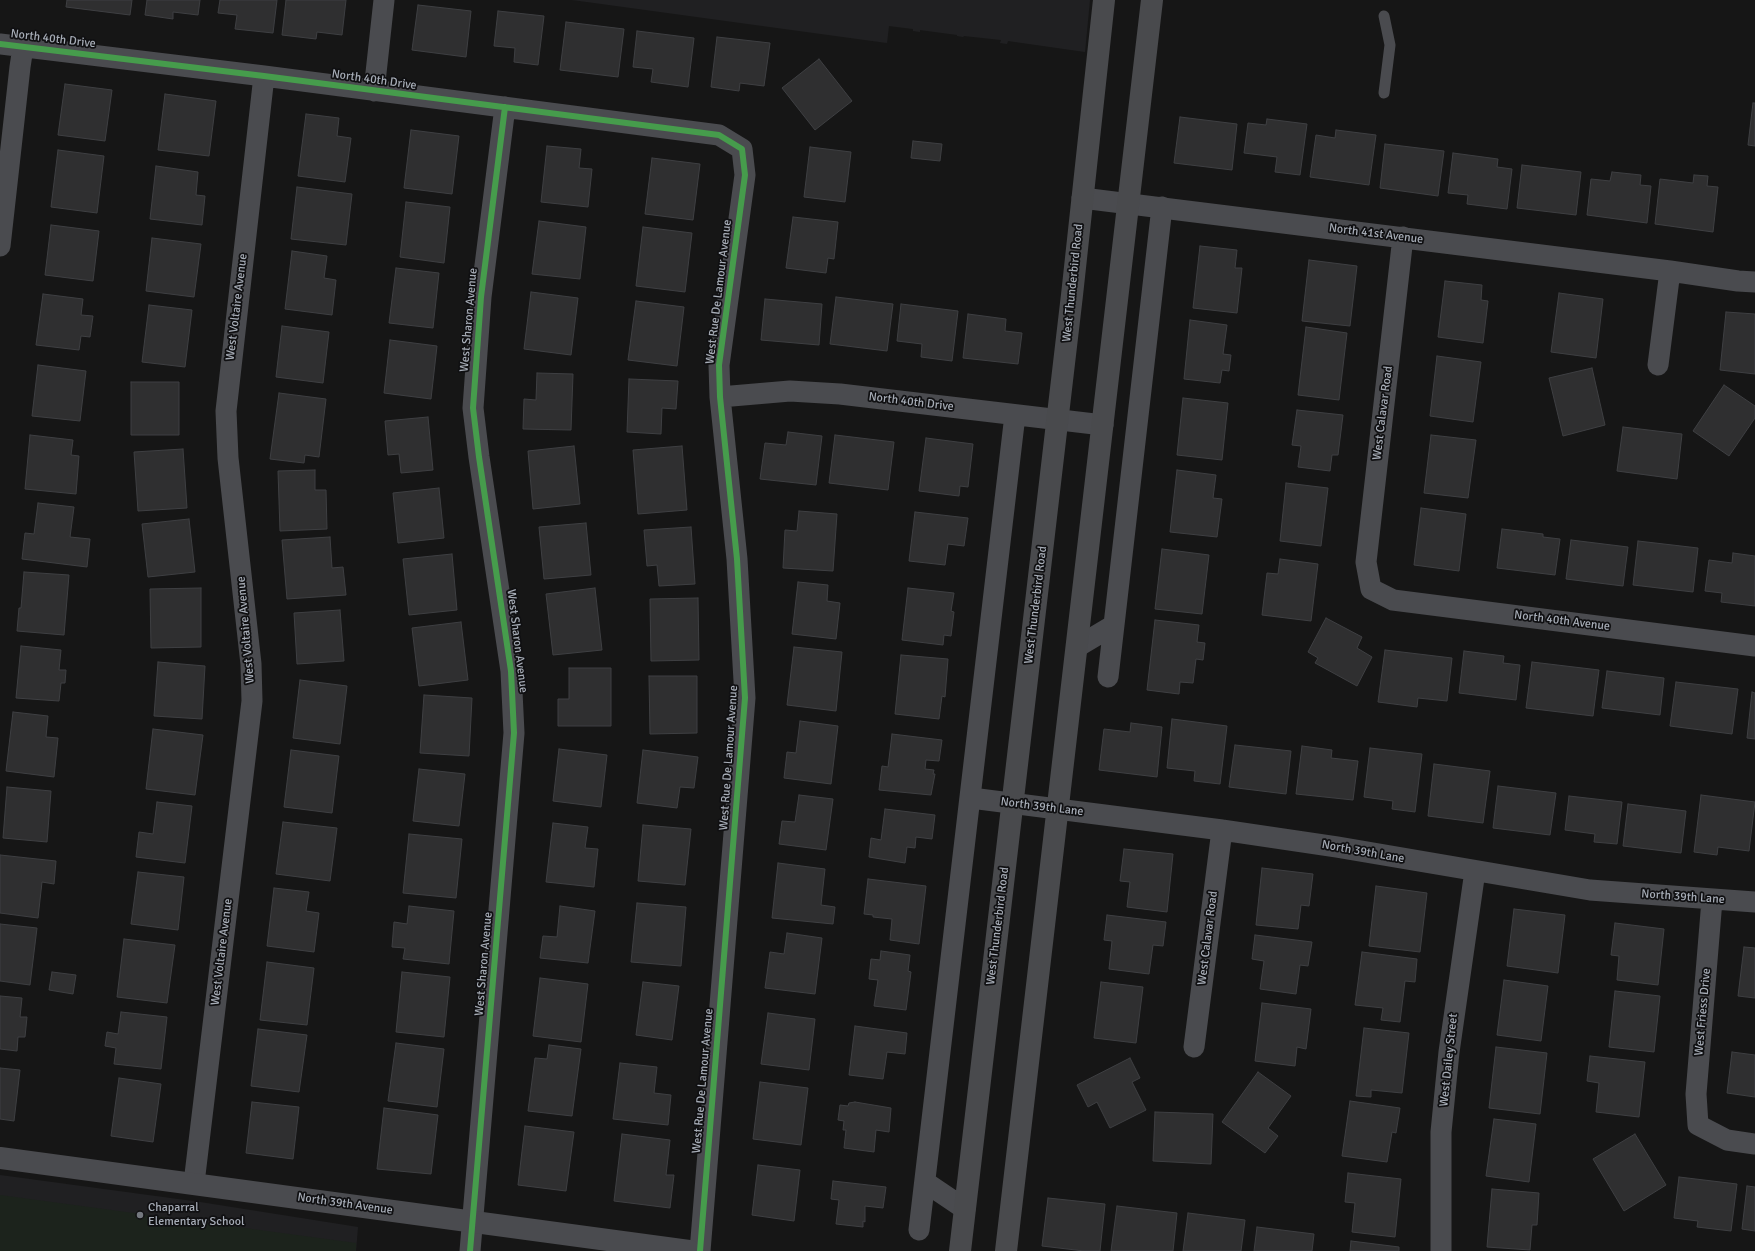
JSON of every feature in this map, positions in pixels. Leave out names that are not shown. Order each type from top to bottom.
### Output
[{"type":"main road","name":"West Thunderbird Road","points":[[960,1251],[1057,420],[1104,0]]},
{"type":"main road","points":[[1006,1251],[1056,809],[1077,647],[1152,0]]},
{"type":"street","points":[[374,91],[384,0]]},
{"type":"street","name":"North 40th Drive","points":[[0,44],[264,76],[719,135],[742,149]]},
{"type":"street","points":[[0,246],[23,47]]},
{"type":"street","name":"West Voltaire Avenue","points":[[194,1183],[252,701],[251,664],[228,458],[226,411],[264,76]]},
{"type":"street","name":"West Sharon Avenue","points":[[470,1251],[514,733],[511,670],[473,408],[481,297],[505,107]]},
{"type":"street","name":"West Rue De Lamour Avenue","points":[[700,1251],[745,698],[737,559],[720,397],[719,365],[745,175],[742,149]]},
{"type":"street","name":"North 41st Avenue","points":[[1082,198],[1755,282]]},
{"type":"street","points":[[1108,677],[1162,207]]},
{"type":"street","name":"West Calavar Road","points":[[1371,589],[1366,562],[1403,237]]},
{"type":"street","points":[[1658,365],[1670,271]]},
{"type":"street","name":"North 40th Drive","points":[[720,397],[790,390],[840,394],[1103,425]]},
{"type":"street","points":[[919,1230],[1016,415]]},
{"type":"street","name":"North 40th Avenue","points":[[1371,589],[1393,600],[1755,646]]},
{"type":"street","points":[[1077,647],[1114,625]]},
{"type":"street","name":"North 39th Lane","points":[[971,798],[1222,830],[1337,847],[1590,890],[1755,902]]},
{"type":"street","name":"West Calavar Road","points":[[1194,1047],[1222,830]]},
{"type":"street","name":"West Dailey Street","points":[[1441,1251],[1442,1125],[1449,1052],[1475,871]]},
{"type":"street","name":"West Friess Drive","points":[[1712,900],[1696,1094],[1698,1125],[1727,1140],[1755,1144]]},
{"type":"street","name":"North 39th Avenue","points":[[0,1158],[689,1251]]},
{"type":"street","points":[[925,1182],[965,1209]]},
{"type":"lane","points":[[1384,16],[1390,45],[1384,93]]},
{"type":"shaded area","points":[[572,0],[1090,0],[1085,52],[1008,41],[1007,44],[1000,43],[1001,40],[963,37],[920,30],[920,32],[913,31],[913,29],[889,26],[887,43]]},
{"type":"shaded area","name":"Chaparral Elementary School","points":[[0,1175],[200,1202],[358,1227],[356,1251],[0,1251]]},
{"type":"shaded area","name":"Chaparral Elementary School","points":[[0,1195],[356,1243],[356,1251],[0,1251]]},
{"type":"building","points":[[67,0],[132,0],[130,15],[66,7]]},
{"type":"building","points":[[147,0],[200,0],[198,15],[173,12],[173,19],[145,15]]},
{"type":"building","points":[[220,0],[277,0],[273,33],[235,29],[237,15],[218,13]]},
{"type":"building","points":[[286,0],[346,0],[342,35],[317,32],[316,39],[282,35]]},
{"type":"building","points":[[418,5],[471,11],[466,57],[412,50]]},
{"type":"building","points":[[498,11],[544,16],[538,65],[514,62],[515,48],[494,46]]},
{"type":"building","points":[[566,22],[624,29],[618,77],[560,70]]},
{"type":"building","points":[[637,31],[694,38],[688,87],[651,82],[653,69],[633,67]]},
{"type":"building","points":[[717,37],[770,43],[764,86],[740,83],[739,91],[711,87]]},
{"type":"building","points":[[819,59],[852,101],[815,130],[782,88]]},
{"type":"building","points":[[65,84],[112,90],[105,141],[58,135]]},
{"type":"building","points":[[165,94],[216,101],[209,156],[158,150]]},
{"type":"building","points":[[1753,103],[1755,103],[1755,146],[1748,145]]},
{"type":"building","points":[[306,114],[339,118],[337,136],[351,138],[345,182],[298,176]]},
{"type":"building","points":[[1180,117],[1237,124],[1232,170],[1174,163]]},
{"type":"building","points":[[1267,119],[1307,124],[1300,175],[1275,172],[1277,157],[1244,153],[1248,123],[1266,125]]},
{"type":"building","points":[[411,130],[459,136],[452,194],[404,188]]},
{"type":"building","points":[[1336,130],[1376,135],[1369,185],[1310,177],[1316,135],[1335,138]]},
{"type":"building","points":[[913,141],[942,144],[940,161],[911,158]]},
{"type":"building","points":[[1385,144],[1444,151],[1438,196],[1380,188]]},
{"type":"building","points":[[547,146],[581,149],[579,168],[592,169],[588,207],[541,202]]},
{"type":"building","points":[[810,147],[851,152],[845,202],[804,197]]},
{"type":"building","points":[[58,150],[104,156],[97,213],[51,207]]},
{"type":"building","points":[[1453,153],[1498,159],[1497,167],[1512,169],[1507,209],[1467,204],[1468,195],[1448,193]]},
{"type":"building","points":[[652,158],[700,164],[693,220],[645,214]]},
{"type":"building","points":[[1522,165],[1581,172],[1576,215],[1517,208]]},
{"type":"building","points":[[156,166],[198,172],[196,195],[205,196],[202,225],[150,219]]},
{"type":"building","points":[[1612,172],[1641,175],[1640,185],[1651,186],[1647,223],[1587,215],[1591,179],[1610,181]]},
{"type":"building","points":[[1694,175],[1708,176],[1707,186],[1718,187],[1713,232],[1655,224],[1660,179],[1693,183]]},
{"type":"building","points":[[297,187],[352,194],[346,245],[291,239]]},
{"type":"building","points":[[406,202],[450,207],[444,263],[400,257]]},
{"type":"building","points":[[793,217],[838,222],[834,259],[828,258],[826,273],[786,268]]},
{"type":"building","points":[[539,221],[586,227],[580,279],[532,274]]},
{"type":"building","points":[[51,225],[99,231],[93,281],[45,275]]},
{"type":"building","points":[[643,227],[692,233],[685,292],[636,286]]},
{"type":"building","points":[[152,238],[201,244],[194,297],[146,291]]},
{"type":"building","points":[[1200,246],[1237,250],[1235,268],[1242,268],[1237,313],[1193,308]]},
{"type":"building","points":[[292,251],[327,256],[324,278],[336,280],[332,315],[285,309]]},
{"type":"building","points":[[1309,260],[1357,266],[1350,326],[1302,321]]},
{"type":"building","points":[[396,268],[439,273],[433,328],[389,323]]},
{"type":"building","points":[[1445,281],[1482,285],[1481,300],[1488,301],[1483,343],[1438,337]]},
{"type":"building","points":[[531,292],[578,298],[571,355],[524,349]]},
{"type":"building","points":[[1559,293],[1603,299],[1596,358],[1551,352]]},
{"type":"building","points":[[43,294],[83,299],[81,315],[93,316],[90,337],[81,336],[79,350],[36,345]]},
{"type":"building","points":[[836,297],[893,304],[887,351],[830,344]]},
{"type":"building","points":[[765,299],[822,304],[819,345],[761,340]]},
{"type":"building","points":[[636,301],[684,307],[677,366],[628,360]]},
{"type":"building","points":[[901,304],[958,311],[952,361],[921,357],[922,344],[897,341]]},
{"type":"building","points":[[149,305],[192,310],[185,367],[142,362]]},
{"type":"building","points":[[1726,312],[1755,314],[1755,374],[1720,370]]},
{"type":"building","points":[[968,314],[1006,319],[1005,331],[1022,333],[1018,364],[963,358]]},
{"type":"building","points":[[1190,320],[1227,325],[1223,354],[1231,355],[1229,371],[1222,370],[1220,383],[1184,379]]},
{"type":"building","points":[[282,326],[329,332],[323,383],[276,377]]},
{"type":"building","points":[[1306,327],[1347,333],[1339,400],[1298,395]]},
{"type":"building","points":[[390,340],[437,346],[431,399],[384,393]]},
{"type":"building","points":[[1437,356],[1481,362],[1473,422],[1430,416]]},
{"type":"building","points":[[38,365],[86,371],[80,421],[32,416]]},
{"type":"building","points":[[1592,368],[1605,425],[1563,436],[1549,378]]},
{"type":"building","points":[[537,373],[573,374],[571,430],[523,429],[524,399],[536,400]]},
{"type":"building","points":[[629,379],[678,381],[676,409],[662,408],[661,434],[627,432]]},
{"type":"building","points":[[131,382],[179,382],[179,435],[131,435]]},
{"type":"building","points":[[1724,385],[1755,406],[1755,418],[1729,456],[1693,431]]},
{"type":"building","points":[[279,393],[326,399],[319,457],[305,455],[304,463],[270,459]]},
{"type":"building","points":[[1183,398],[1228,403],[1222,460],[1177,455]]},
{"type":"building","points":[[1297,410],[1343,415],[1338,455],[1332,455],[1330,471],[1298,467],[1301,446],[1292,445]]},
{"type":"building","points":[[428,417],[433,470],[401,473],[399,454],[388,455],[385,421]]},
{"type":"building","points":[[1623,427],[1682,434],[1677,479],[1617,471]]},
{"type":"building","points":[[788,432],[822,436],[816,485],[760,479],[765,443],[786,445]]},
{"type":"building","points":[[30,435],[73,440],[71,455],[79,456],[76,494],[25,489]]},
{"type":"building","points":[[835,435],[894,442],[888,490],[829,483]]},
{"type":"building","points":[[1431,435],[1476,440],[1468,498],[1424,493]]},
{"type":"building","points":[[926,438],[973,444],[968,487],[960,486],[959,496],[919,491]]},
{"type":"building","points":[[574,446],[580,504],[533,509],[528,451]]},
{"type":"building","points":[[682,446],[687,510],[638,514],[633,450]]},
{"type":"building","points":[[183,449],[187,508],[138,511],[134,452]]},
{"type":"building","points":[[315,470],[315,490],[326,490],[327,529],[280,531],[278,471]]},
{"type":"building","points":[[1177,470],[1216,475],[1213,498],[1222,499],[1217,537],[1170,532]]},
{"type":"building","points":[[1286,483],[1328,488],[1321,546],[1280,541]]},
{"type":"building","points":[[439,488],[444,538],[398,543],[393,493]]},
{"type":"building","points":[[38,503],[74,507],[70,537],[90,539],[87,567],[22,559],[25,533],[34,534]]},
{"type":"building","points":[[1421,508],[1466,514],[1459,571],[1414,565]]},
{"type":"building","points":[[799,511],[837,514],[833,571],[783,568],[785,530],[797,531]]},
{"type":"building","points":[[915,512],[968,518],[964,546],[948,544],[945,565],[909,561]]},
{"type":"building","points":[[189,519],[195,572],[148,577],[142,524]]},
{"type":"building","points":[[586,523],[591,575],[544,579],[539,527]]},
{"type":"building","points":[[691,527],[695,584],[659,586],[657,565],[647,566],[644,530]]},
{"type":"building","points":[[1502,529],[1543,534],[1543,537],[1560,539],[1555,575],[1497,568]]},
{"type":"building","points":[[330,537],[332,568],[343,567],[346,595],[287,599],[282,540]]},
{"type":"building","points":[[1571,540],[1628,547],[1623,586],[1566,579]]},
{"type":"building","points":[[1638,541],[1698,548],[1693,592],[1633,585]]},
{"type":"building","points":[[1162,549],[1209,555],[1202,614],[1155,609]]},
{"type":"building","points":[[1733,553],[1755,556],[1755,606],[1721,602],[1722,593],[1705,591],[1709,560],[1732,563]]},
{"type":"building","points":[[452,554],[457,610],[409,615],[403,559]]},
{"type":"building","points":[[1280,559],[1318,564],[1311,621],[1262,615],[1267,573],[1278,574]]},
{"type":"building","points":[[24,572],[69,575],[64,635],[17,631],[19,608],[21,608]]},
{"type":"building","points":[[798,582],[828,585],[827,601],[840,603],[836,639],[792,634]]},
{"type":"building","points":[[201,588],[201,647],[151,648],[150,589]]},
{"type":"building","points":[[595,588],[602,650],[553,655],[546,594]]},
{"type":"building","points":[[908,588],[954,593],[951,611],[954,612],[951,636],[944,635],[943,645],[902,640]]},
{"type":"building","points":[[698,598],[699,660],[651,661],[650,599]]},
{"type":"building","points":[[340,610],[344,661],[297,664],[294,613]]},
{"type":"building","points":[[1326,618],[1362,637],[1357,648],[1372,657],[1357,686],[1315,663],[1318,658],[1308,652]]},
{"type":"building","points":[[1155,620],[1199,625],[1197,642],[1205,643],[1203,660],[1196,659],[1193,683],[1180,682],[1179,694],[1147,690]]},
{"type":"building","points":[[461,622],[468,680],[419,686],[412,628]]},
{"type":"building","points":[[21,646],[61,650],[59,670],[66,670],[65,683],[61,683],[59,701],[16,698]]},
{"type":"building","points":[[794,647],[842,652],[836,711],[787,705]]},
{"type":"building","points":[[1385,650],[1452,658],[1447,701],[1418,698],[1417,707],[1378,702]]},
{"type":"building","points":[[1464,651],[1504,656],[1503,663],[1520,665],[1516,700],[1459,693]]},
{"type":"building","points":[[901,655],[948,659],[945,697],[942,696],[939,719],[895,714]]},
{"type":"building","points":[[158,662],[205,666],[202,719],[154,716]]},
{"type":"building","points":[[1532,662],[1599,670],[1593,716],[1526,708]]},
{"type":"building","points":[[569,668],[611,668],[611,726],[558,726],[558,699],[569,699]]},
{"type":"building","points":[[1607,671],[1664,678],[1660,715],[1602,708]]},
{"type":"building","points":[[649,676],[697,676],[697,733],[650,734]]},
{"type":"building","points":[[300,680],[347,686],[340,744],[293,738]]},
{"type":"building","points":[[1676,682],[1738,689],[1732,734],[1670,726]]},
{"type":"building","points":[[1752,692],[1755,693],[1755,739],[1747,738]]},
{"type":"building","points":[[424,695],[472,698],[469,756],[420,753]]},
{"type":"building","points":[[13,712],[48,716],[46,737],[58,738],[54,777],[6,771]]},
{"type":"building","points":[[1172,719],[1227,726],[1220,784],[1194,781],[1195,771],[1167,768]]},
{"type":"building","points":[[800,721],[838,726],[831,784],[784,778],[787,752],[796,753]]},
{"type":"building","points":[[1131,723],[1162,727],[1157,777],[1099,770],[1104,729],[1130,732]]},
{"type":"building","points":[[153,729],[203,735],[195,795],[146,789]]},
{"type":"building","points":[[892,734],[942,740],[939,761],[926,760],[925,769],[934,770],[933,774],[935,774],[931,795],[879,790],[882,766],[888,767]]},
{"type":"building","points":[[1235,745],[1291,751],[1286,794],[1229,787]]},
{"type":"building","points":[[1302,746],[1332,750],[1331,758],[1358,761],[1353,800],[1296,794]]},
{"type":"building","points":[[1370,748],[1422,754],[1415,812],[1392,809],[1393,801],[1364,797]]},
{"type":"building","points":[[559,749],[607,755],[601,807],[553,801]]},
{"type":"building","points":[[291,750],[339,756],[332,813],[284,807]]},
{"type":"building","points":[[643,750],[698,757],[694,788],[680,787],[677,808],[637,803]]},
{"type":"building","points":[[1434,764],[1490,771],[1483,823],[1428,816]]},
{"type":"building","points":[[419,769],[465,774],[459,826],[413,821]]},
{"type":"building","points":[[1498,786],[1556,793],[1550,835],[1493,828]]},
{"type":"building","points":[[7,787],[51,791],[47,842],[3,838]]},
{"type":"building","points":[[799,795],[833,799],[826,850],[779,844],[782,821],[795,822]]},
{"type":"building","points":[[1701,795],[1755,802],[1749,851],[1718,847],[1717,855],[1694,852]]},
{"type":"building","points":[[1569,796],[1622,802],[1617,844],[1594,842],[1595,834],[1565,830]]},
{"type":"building","points":[[157,802],[192,806],[185,863],[136,857],[139,832],[153,834]]},
{"type":"building","points":[[1628,804],[1686,811],[1681,853],[1623,846]]},
{"type":"building","points":[[885,809],[935,815],[932,839],[916,837],[915,848],[907,847],[905,863],[869,857],[871,838],[881,840]]},
{"type":"building","points":[[283,822],[337,828],[330,881],[276,874]]},
{"type":"building","points":[[553,823],[588,827],[585,848],[598,849],[594,887],[546,882]]},
{"type":"building","points":[[643,825],[691,829],[685,885],[638,881]]},
{"type":"building","points":[[409,834],[462,839],[456,898],[403,893]]},
{"type":"building","points":[[1124,849],[1173,854],[1167,912],[1127,907],[1130,882],[1120,881]]},
{"type":"building","points":[[0,855],[56,861],[54,884],[42,882],[38,918],[0,913]]},
{"type":"building","points":[[778,863],[825,869],[821,905],[835,907],[833,924],[772,918]]},
{"type":"building","points":[[1262,868],[1313,874],[1309,906],[1301,905],[1298,929],[1256,925]]},
{"type":"building","points":[[138,872],[184,877],[178,930],[131,924]]},
{"type":"building","points":[[868,879],[926,886],[919,944],[890,940],[892,919],[873,917],[873,915],[864,914]]},
{"type":"building","points":[[1376,886],[1427,893],[1420,952],[1369,946]]},
{"type":"building","points":[[274,888],[309,892],[306,911],[319,913],[314,952],[267,946]]},
{"type":"building","points":[[637,903],[686,907],[681,966],[631,962]]},
{"type":"building","points":[[409,906],[454,911],[449,964],[403,959],[405,948],[392,947],[394,922],[407,924]]},
{"type":"building","points":[[560,906],[595,911],[588,963],[540,958],[543,936],[557,937]]},
{"type":"building","points":[[1514,909],[1565,915],[1558,973],[1507,966]]},
{"type":"building","points":[[1107,915],[1166,922],[1163,946],[1153,945],[1149,974],[1109,969],[1112,941],[1104,940]]},
{"type":"building","points":[[1615,923],[1664,929],[1658,985],[1617,980],[1619,956],[1611,955]]},
{"type":"building","points":[[0,924],[37,928],[30,985],[0,981]]},
{"type":"building","points":[[787,933],[822,938],[815,994],[765,988],[770,952],[784,954]]},
{"type":"building","points":[[1255,935],[1312,942],[1308,966],[1300,965],[1296,994],[1260,989],[1264,961],[1252,959]]},
{"type":"building","points":[[124,939],[175,945],[167,1003],[117,997]]},
{"type":"building","points":[[1744,947],[1755,948],[1755,998],[1738,996]]},
{"type":"building","points":[[881,951],[910,955],[908,971],[911,972],[906,1010],[874,1006],[878,980],[869,979],[871,959],[880,960]]},
{"type":"building","points":[[1362,952],[1417,959],[1415,982],[1405,981],[1400,1022],[1381,1020],[1383,1008],[1355,1005]]},
{"type":"building","points":[[267,962],[314,968],[307,1025],[260,1020]]},
{"type":"building","points":[[52,972],[76,975],[73,994],[49,990]]},
{"type":"building","points":[[402,972],[450,977],[444,1037],[396,1032]]},
{"type":"building","points":[[540,978],[588,984],[581,1042],[533,1036]]},
{"type":"building","points":[[1504,980],[1548,986],[1541,1041],[1497,1035]]},
{"type":"building","points":[[643,982],[679,986],[672,1040],[636,1035]]},
{"type":"building","points":[[1101,982],[1143,987],[1136,1043],[1094,1038]]},
{"type":"building","points":[[1615,991],[1660,996],[1654,1052],[1609,1047]]},
{"type":"building","points":[[0,996],[22,998],[20,1017],[27,1017],[25,1037],[18,1037],[17,1051],[0,1049]]},
{"type":"building","points":[[1262,1003],[1311,1009],[1306,1049],[1297,1047],[1295,1066],[1255,1061]]},
{"type":"building","points":[[121,1012],[167,1017],[161,1069],[114,1064],[116,1048],[105,1046],[107,1032],[118,1034]]},
{"type":"building","points":[[768,1013],[815,1019],[809,1070],[761,1064]]},
{"type":"building","points":[[855,1026],[907,1033],[905,1054],[887,1052],[883,1079],[849,1075]]},
{"type":"building","points":[[1364,1028],[1409,1033],[1402,1093],[1371,1090],[1371,1097],[1356,1096]]},
{"type":"building","points":[[258,1029],[307,1035],[299,1092],[251,1086]]},
{"type":"building","points":[[396,1043],[444,1049],[437,1107],[388,1101]]},
{"type":"building","points":[[549,1045],[581,1049],[572,1116],[528,1111],[535,1058],[547,1059]]},
{"type":"building","points":[[1496,1047],[1547,1053],[1540,1114],[1489,1108]]},
{"type":"building","points":[[1732,1052],[1755,1055],[1755,1097],[1727,1093]]},
{"type":"building","points":[[1590,1056],[1645,1062],[1639,1117],[1596,1112],[1599,1083],[1587,1081]]},
{"type":"building","points":[[1130,1058],[1140,1078],[1132,1082],[1146,1110],[1110,1128],[1097,1102],[1088,1107],[1077,1085]]},
{"type":"building","points":[[620,1063],[657,1067],[654,1093],[671,1095],[668,1125],[613,1119]]},
{"type":"building","points":[[0,1068],[20,1070],[14,1121],[0,1119]]},
{"type":"building","points":[[1258,1072],[1291,1096],[1268,1128],[1278,1136],[1265,1153],[1222,1122]]},
{"type":"building","points":[[119,1078],[161,1084],[153,1142],[111,1136]]},
{"type":"building","points":[[760,1082],[808,1088],[801,1145],[753,1139]]},
{"type":"building","points":[[1350,1101],[1400,1108],[1396,1133],[1392,1132],[1387,1162],[1342,1156]]},
{"type":"building","points":[[252,1102],[299,1107],[293,1159],[246,1153]]},
{"type":"building","points":[[855,1102],[891,1108],[889,1132],[876,1130],[874,1152],[844,1148],[846,1130],[843,1130],[844,1121],[838,1120],[840,1105],[848,1106],[849,1103]]},
{"type":"building","points":[[384,1108],[438,1115],[431,1174],[377,1169]]},
{"type":"building","points":[[1155,1112],[1213,1114],[1211,1164],[1153,1161]]},
{"type":"building","points":[[1494,1119],[1536,1124],[1529,1182],[1486,1176]]},
{"type":"building","points":[[525,1126],[574,1132],[566,1191],[518,1185]]},
{"type":"building","points":[[622,1134],[670,1140],[666,1175],[674,1175],[670,1208],[614,1201]]},
{"type":"building","points":[[1635,1134],[1666,1185],[1624,1211],[1593,1159]]},
{"type":"building","points":[[758,1165],[800,1170],[794,1221],[752,1215]]},
{"type":"building","points":[[1348,1173],[1401,1179],[1395,1237],[1352,1232],[1355,1203],[1345,1202]]},
{"type":"building","points":[[1679,1177],[1737,1184],[1731,1231],[1697,1227],[1698,1221],[1674,1218]]},
{"type":"building","points":[[833,1181],[886,1187],[883,1208],[865,1206],[865,1222],[863,1221],[863,1227],[836,1224],[839,1200],[831,1199]]},
{"type":"building","points":[[1747,1186],[1755,1187],[1755,1231],[1742,1229]]},
{"type":"building","points":[[1492,1189],[1539,1193],[1537,1225],[1532,1225],[1530,1250],[1487,1247]]},
{"type":"building","points":[[1048,1198],[1105,1204],[1100,1251],[1084,1251],[1042,1246]]},
{"type":"building","points":[[1117,1206],[1177,1213],[1173,1251],[1111,1251]]},
{"type":"building","points":[[1188,1213],[1245,1220],[1241,1251],[1183,1251]]},
{"type":"building","points":[[1257,1227],[1314,1234],[1312,1251],[1254,1251]]},
{"type":"building","points":[[1351,1241],[1399,1247],[1399,1251],[1350,1251]]},
{"type":"cycle path","points":[[0,44],[264,76],[719,135],[742,149],[745,175],[719,365],[720,397],[737,559],[745,698],[700,1251]]},
{"type":"cycle path","points":[[470,1251],[514,733],[511,671],[473,408],[481,297],[505,107]]},
{"type":"place","name":"Chaparral Elementary School","points":[[140,1215]]}]
